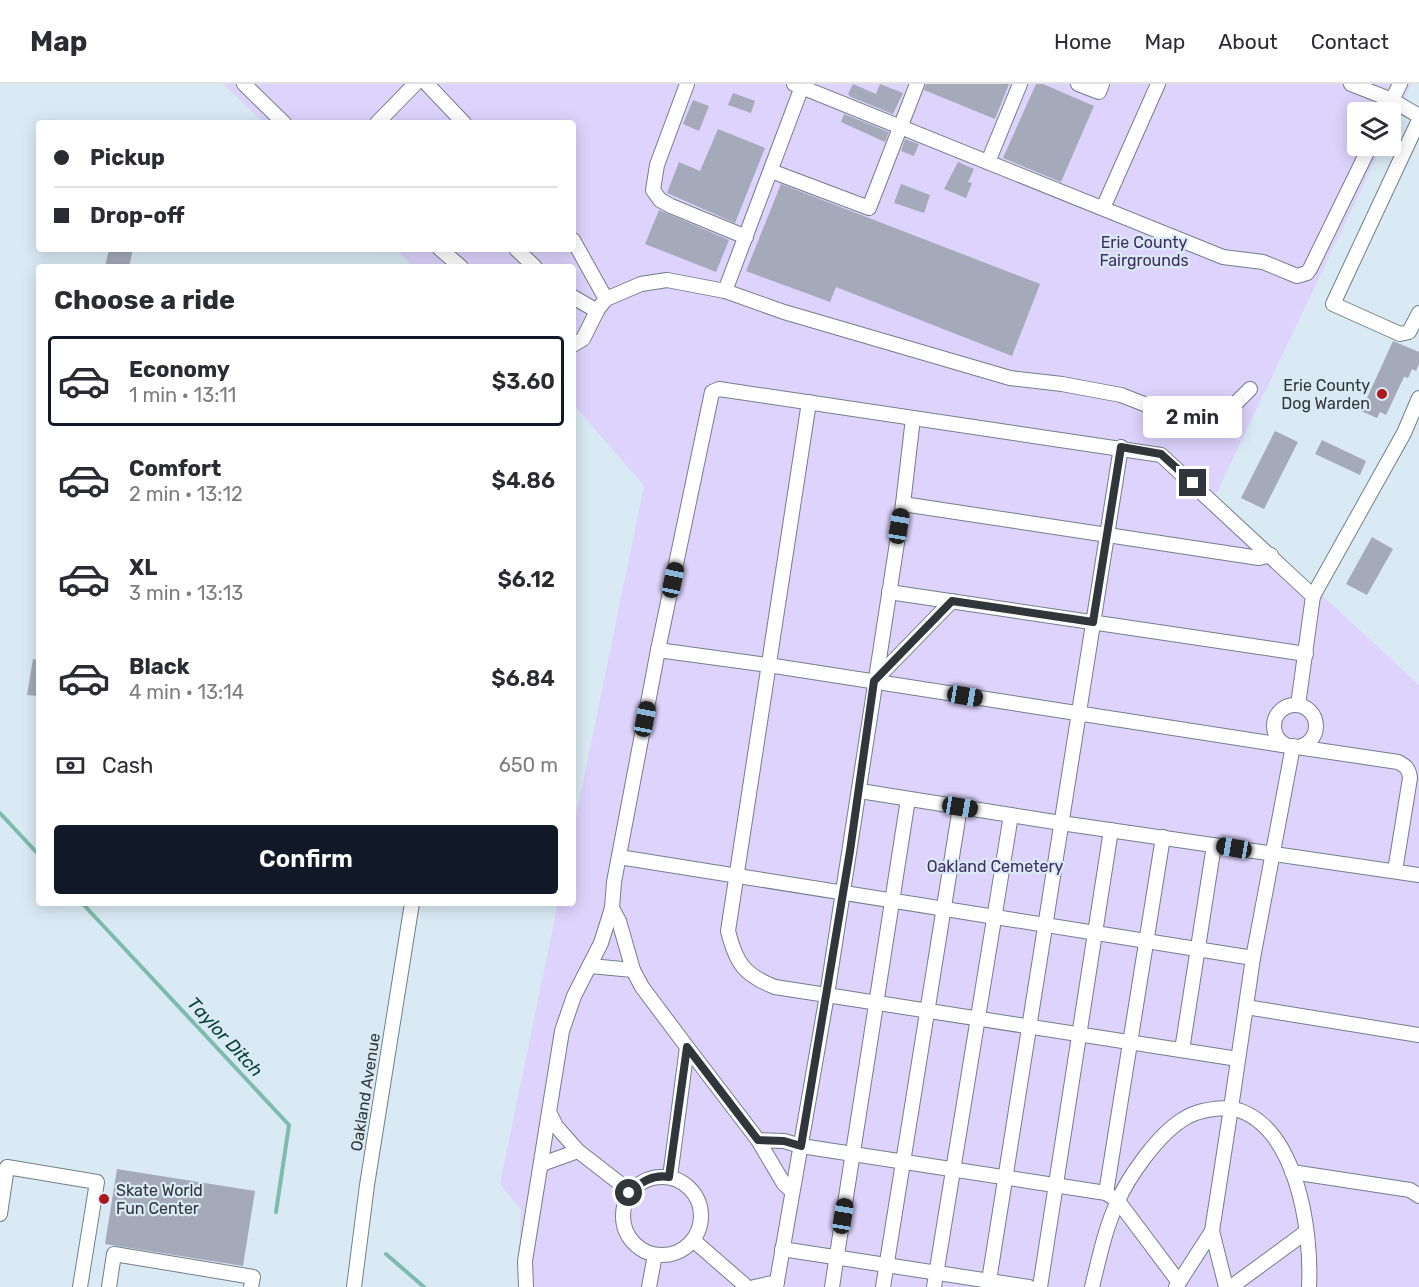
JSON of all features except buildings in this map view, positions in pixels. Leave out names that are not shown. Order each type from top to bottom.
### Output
[{"type":"street","points":[[244,84],[281,120]]},
{"type":"street","points":[[380,120],[415,84]]},
{"type":"street","points":[[427,84],[461,120]]},
{"type":"street","points":[[687,84],[657,165],[653,190],[660,200],[671,206],[746,237]]},
{"type":"street","points":[[771,171],[869,208],[917,84]]},
{"type":"street","points":[[988,162],[1020,84]]},
{"type":"street","points":[[1077,84],[1099,93],[1102,84]]},
{"type":"street","points":[[1103,208],[1158,84]]},
{"type":"street","points":[[1351,84],[1382,102]]},
{"type":"street","points":[[1391,102],[1400,84]]},
{"type":"street","points":[[725,291],[771,171],[800,85],[1224,257],[1263,262],[1302,276],[1311,269],[1365,156]]},
{"type":"street","points":[[1401,111],[1419,118],[1333,304],[1400,334],[1409,332],[1419,313]]},
{"type":"street","points":[[576,245],[606,299]]},
{"type":"street","points":[[444,252],[458,264]]},
{"type":"street","points":[[519,252],[532,264]]},
{"type":"street","points":[[576,342],[586,333],[606,299],[618,292],[654,280],[667,279],[725,291],[784,312],[1010,378],[1106,391],[1184,418],[1208,422],[1219,420],[1250,388]]},
{"type":"street","points":[[576,299],[597,311]]},
{"type":"street","points":[[526,1287],[525,1261],[562,1031],[574,996],[590,966],[612,908],[614,882],[658,650],[712,392],[719,389],[1161,454],[1312,596]]},
{"type":"street","points":[[1298,705],[1312,596],[1404,433],[1419,398]]},
{"type":"street","points":[[809,402],[728,931],[732,950],[742,968],[757,980],[775,987],[1238,1059]]},
{"type":"street","points":[[754,1287],[776,1284],[827,995],[860,790],[874,681],[903,504],[913,418]]},
{"type":"street","points":[[988,1284],[1121,447]]},
{"type":"street","points":[[903,504],[1258,558],[1271,555]]},
{"type":"street","points":[[889,592],[1306,654]]},
{"type":"street","points":[[874,681],[952,601]]},
{"type":"street","points":[[658,650],[1398,762],[1409,771],[1410,778],[1395,872]]},
{"type":"street","points":[[1291,705],[1304,706],[1314,715],[1316,728],[1310,741],[1293,746],[1278,738],[1274,724],[1280,712],[1291,705]]},
{"type":"street","points":[[1226,1287],[1212,1231],[1254,958],[1293,746]]},
{"type":"street","points":[[860,790],[1061,824],[1419,875]]},
{"type":"street","points":[[832,1287],[908,799]]},
{"type":"street","points":[[883,1287],[960,807]]},
{"type":"street","points":[[935,1280],[1011,815]]},
{"type":"street","points":[[1040,1287],[1112,830]]},
{"type":"street","points":[[1092,1287],[1112,1197],[1131,1042],[1163,837]]},
{"type":"street","points":[[1182,1050],[1214,845]]},
{"type":"street","points":[[619,857],[1254,958]]},
{"type":"street","name":"Oakland Avenue","points":[[354,1287],[367,1185],[412,906]]},
{"type":"street","points":[[612,908],[619,921],[633,969],[642,987],[758,1140],[784,1184],[792,1191]]},
{"type":"street","points":[[590,966],[633,969]]},
{"type":"street","points":[[1246,1007],[1419,1035]]},
{"type":"street","points":[[669,1177],[687,1047]]},
{"type":"street","points":[[1112,1197],[1164,1136],[1182,1120],[1199,1112],[1231,1108],[1245,1111],[1258,1121],[1282,1150],[1292,1172],[1302,1203],[1310,1256],[1309,1287]]},
{"type":"street","points":[[549,1112],[556,1126],[578,1151],[631,1192]]},
{"type":"street","points":[[758,1140],[784,1141],[801,1146],[1112,1197],[1177,1284],[1212,1231]]},
{"type":"street","points":[[542,1164],[578,1151]]},
{"type":"street","points":[[0,1214],[7,1167],[98,1182],[80,1287]]},
{"type":"street","points":[[1292,1172],[1416,1191]]},
{"type":"street","points":[[669,1177],[686,1184],[695,1193],[700,1204],[702,1218],[699,1231],[693,1240],[681,1250],[669,1255],[655,1255],[637,1246],[625,1230],[623,1218],[624,1205],[631,1192],[638,1184],[650,1178],[669,1177]]},
{"type":"street","points":[[1231,1287],[1306,1232]]},
{"type":"street","points":[[693,1240],[747,1287]]},
{"type":"street","points":[[782,1249],[887,1265],[935,1280],[1029,1287]]},
{"type":"street","points":[[109,1287],[114,1254],[253,1277],[251,1287]]},
{"type":"street","points":[[649,1287],[655,1255]]},
{"type":"green space","name":"Oakland Cemetery","points":[[223,84],[1411,84],[1401,106],[1401,102],[1347,102],[1347,156],[1377,156],[1215,496],[1419,685],[1419,1287],[518,1287],[521,1210],[500,1184],[557,906],[576,906],[576,816],[644,486],[576,407],[576,264],[411,264],[398,252],[576,252],[576,120],[261,120]]},
{"type":"waterway","name":"Taylor Ditch","points":[[0,813],[36,852]]},
{"type":"waterway","name":"Taylor Ditch","points":[[85,906],[289,1125],[276,1212]]},
{"type":"waterway","points":[[386,1254],[424,1287]]},
{"type":"place","name":"Erie County Dog Warden","points":[[1382,394]]},
{"type":"place","name":"Skate World Fun Center","points":[[104,1199]]},
{"type":"route","points":[[629,1193],[638,1184],[650,1178],[669,1177],[687,1047],[758,1140],[784,1141],[801,1146],[860,790],[874,681],[952,601],[1093,622],[1121,447],[1161,454],[1193,483]]},
{"type":"park label","name":"Erie County Fairgrounds","points":[[1144,251]]}]
